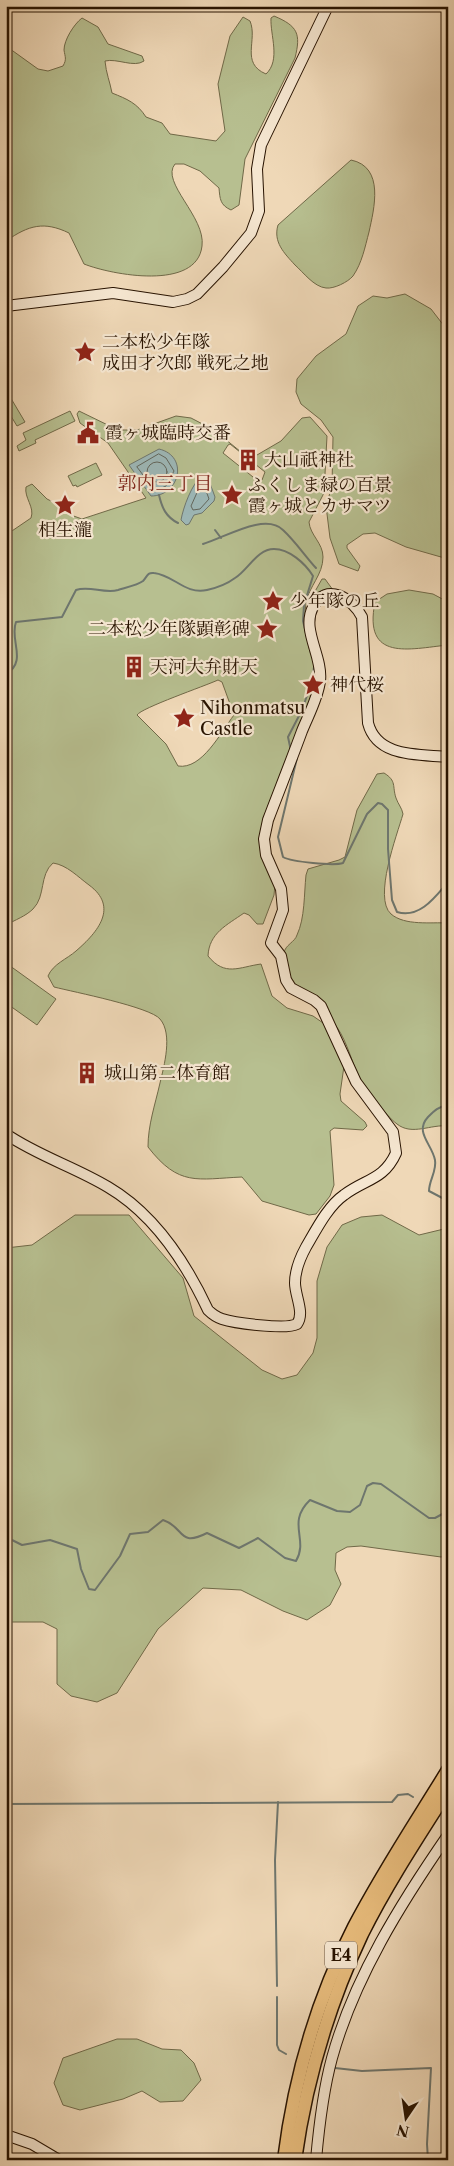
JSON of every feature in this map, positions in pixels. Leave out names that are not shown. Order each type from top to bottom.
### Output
[{"type":"highway","name":"E4","points":[[284,2160],[290,2117],[307,2048],[338,1961],[372,1895],[448,1770]]},
{"type":"highway","name":"E4","points":[[295,2160],[301,2119],[318,2051],[348,1965],[397,1870],[448,1790]]},
{"type":"street","points":[[6,306],[113,293],[173,302],[188,299],[197,294],[252,233],[259,211],[257,169],[262,145],[328,6]]},
{"type":"street","points":[[6,1134],[21,1144],[109,1187],[136,1207],[181,1258],[208,1310],[214,1316],[222,1319],[289,1327],[297,1324],[299,1314],[295,1277],[306,1248],[331,1208],[343,1195],[385,1171],[396,1153],[393,1132],[356,1082],[321,1006],[314,1000],[291,988],[286,980],[281,956],[271,942],[281,920],[283,899],[266,854],[264,839],[268,820],[320,683],[318,656],[309,627],[309,616],[313,605],[321,598],[332,593],[340,594],[356,606],[362,617],[368,723],[375,739],[398,752],[448,757]]},
{"type":"street","points":[[316,2160],[320,2120],[332,2058],[347,2015],[363,1978],[390,1927],[448,1835]]},
{"type":"street","points":[[6,2135],[32,2144],[59,2160]]},
{"type":"green space","points":[[274,16],[293,27],[297,37],[297,50],[295,58],[245,159],[239,205],[231,210],[225,206],[220,198],[219,188],[200,171],[184,164],[175,164],[172,172],[173,180],[197,223],[201,235],[202,246],[197,260],[185,269],[170,274],[152,276],[132,275],[84,264],[69,233],[60,229],[44,226],[29,228],[6,241],[6,46],[38,69],[48,71],[63,66],[66,42],[73,28],[82,18],[98,27],[108,44],[142,56],[144,61],[135,64],[105,61],[112,93],[131,102],[146,117],[162,123],[170,134],[216,141],[225,131],[218,84],[230,36],[243,17],[250,21],[252,28],[251,50],[254,64],[266,74],[273,62],[274,55],[271,18]]},
{"type":"green space","points":[[351,160],[362,164],[369,171],[373,180],[375,190],[371,223],[363,255],[353,276],[341,285],[326,288],[317,285],[309,279],[283,252],[277,237],[278,225]]},
{"type":"green space","points":[[405,294],[431,309],[448,331],[448,559],[406,547],[375,533],[363,534],[347,545],[347,548],[360,566],[358,571],[339,564],[330,538],[326,506],[332,486],[333,437],[321,420],[301,404],[296,392],[297,379],[316,356],[346,334],[358,306],[373,296],[387,298]]},
{"type":"green space","points":[[6,390],[25,422],[17,426],[6,408]]},
{"type":"green space","points":[[70,411],[75,421],[35,440],[36,443],[19,451],[17,446],[26,440],[23,433]]},
{"type":"green space","points":[[79,411],[118,430],[137,430],[176,416],[191,418],[214,430],[241,452],[257,455],[281,441],[302,418],[310,417],[327,436],[324,493],[309,522],[321,547],[323,557],[321,569],[308,597],[305,611],[306,625],[315,660],[314,683],[311,697],[268,806],[261,831],[275,884],[274,895],[263,924],[257,924],[249,915],[244,913],[215,935],[209,948],[208,956],[220,967],[226,969],[261,964],[272,996],[287,1008],[313,1016],[326,1025],[344,1066],[340,1094],[341,1101],[367,1126],[363,1130],[334,1128],[330,1131],[334,1185],[330,1196],[316,1214],[309,1215],[262,1201],[242,1177],[201,1179],[180,1175],[169,1169],[148,1147],[150,1123],[164,1068],[167,1041],[164,1025],[153,1014],[142,1010],[111,1000],[54,987],[48,976],[57,965],[84,944],[98,928],[104,911],[103,902],[98,893],[68,869],[53,863],[46,873],[37,904],[27,914],[6,925],[6,535],[31,518],[32,510],[26,487],[32,484],[47,499],[63,507],[68,514],[82,519],[146,498],[108,443],[80,423],[77,414]],"holes":[[[230,444],[265,472],[262,480],[258,481],[223,453]],[[218,680],[222,682],[234,715],[217,740],[203,756],[187,766],[178,766],[166,744],[137,715],[161,702]]]},
{"type":"green space","points":[[96,463],[102,475],[77,487],[76,485],[73,486],[68,476]]},
{"type":"green space","points":[[322,579],[325,579],[333,590],[315,597],[313,595]]},
{"type":"green space","points":[[409,590],[433,594],[448,602],[448,645],[405,649],[392,648],[383,643],[376,635],[373,621],[375,602],[387,594]]},
{"type":"green space","points":[[384,773],[392,781],[396,798],[403,814],[385,881],[384,895],[386,906],[391,914],[403,920],[418,923],[448,923],[448,1126],[409,1129],[392,1120],[360,1079],[344,1040],[333,1022],[301,991],[285,964],[285,950],[296,937],[302,921],[308,869],[345,857],[357,810],[377,774]]},
{"type":"green space","points":[[6,963],[56,999],[37,1025],[6,1003]]},
{"type":"green space","points":[[75,1215],[129,1215],[183,1278],[194,1316],[262,1370],[282,1379],[297,1375],[313,1353],[317,1338],[317,1281],[327,1247],[342,1225],[361,1217],[382,1215],[419,1235],[448,1228],[448,1556],[441,1557],[361,1546],[347,1547],[336,1553],[335,1570],[341,1584],[330,1605],[307,1620],[283,1611],[241,1590],[203,1588],[158,1629],[117,1693],[97,1702],[71,1696],[57,1684],[57,1629],[43,1622],[6,1622],[6,1248],[32,1245]]},
{"type":"green space","points":[[117,2039],[137,2039],[162,2049],[181,2050],[194,2063],[201,2080],[183,2101],[160,2102],[142,2091],[123,2099],[80,2110],[63,2105],[54,2083],[63,2058]]},
{"type":"water","points":[[159,449],[168,453],[174,459],[177,475],[169,490],[151,496],[129,465]]},
{"type":"water","points":[[202,476],[208,478],[215,497],[214,501],[202,513],[194,515],[189,524],[186,525],[181,520],[188,496],[198,479]]},
{"type":"waterway","points":[[159,495],[165,512],[178,523]]},
{"type":"waterway","points":[[203,544],[255,525],[275,525],[287,534],[316,568]]},
{"type":"waterway","points":[[215,530],[221,538]]},
{"type":"waterway","points":[[6,674],[16,663],[17,650],[14,629],[16,622],[62,617],[76,590],[86,588],[107,591],[118,590],[141,582],[148,574],[152,573],[168,577],[192,590],[207,590],[232,580],[263,552],[274,549],[291,554],[306,566],[313,576],[304,605],[303,621],[311,653]]},
{"type":"waterway","points":[[313,675],[314,667]]},
{"type":"waterway","points":[[291,751],[288,737],[302,710],[311,684]]},
{"type":"waterway","points":[[297,758],[278,837],[283,857],[313,863],[343,863],[367,814],[378,803],[388,810],[388,849],[392,900],[397,912],[413,912],[427,905],[448,882]]},
{"type":"waterway","points":[[448,1105],[433,1112],[424,1122],[423,1128],[423,1133],[435,1160],[435,1168],[429,1191],[448,1201]]},
{"type":"waterway","points":[[6,1537],[22,1545],[50,1540],[77,1549],[81,1569],[89,1589],[95,1590],[120,1556],[130,1534],[148,1532],[163,1520],[170,1523],[186,1537],[198,1537],[207,1533],[239,1548],[258,1538],[285,1558],[296,1561],[300,1545],[298,1524],[303,1508],[310,1500],[337,1511],[350,1512],[360,1505],[367,1486],[373,1483],[381,1484],[429,1518],[435,1518],[448,1511]]},
{"type":"waterway","points":[[6,1804],[392,1802],[398,1795],[408,1794],[413,1797]]},
{"type":"waterway","points":[[277,1986],[275,1860],[278,1802]]},
{"type":"waterway","points":[[277,1997],[277,2045],[279,2050],[286,2054]]},
{"type":"waterway","points":[[335,2068],[362,2071],[431,2068],[427,2144],[428,2160]]},
{"type":"place","name":"二本松少年隊 成田才次郎 戦死之地","points":[[85,352]]},
{"type":"place","name":"霞ヶ城臨時交番","points":[[88,433]]},
{"type":"place","name":"大山祇神社","points":[[248,460]]},
{"type":"place","name":"ふくしま緑の百景 霞ヶ城とカサマツ","points":[[232,495]]},
{"type":"place","name":"相生瀧","points":[[65,505]]},
{"type":"place","name":"少年隊の丘","points":[[273,601]]},
{"type":"place","name":"二本松少年隊顕彰碑","points":[[267,629]]},
{"type":"place","name":"天河大弁財天","points":[[134,667]]},
{"type":"place","name":"神代桜","points":[[313,685]]},
{"type":"place","name":"Nihonmatsu Castle","points":[[184,718]]},
{"type":"place","name":"城山第二体育館","points":[[87,1073]]},
{"type":"district","name":"郭内三丁目","points":[[165,483]]}]
